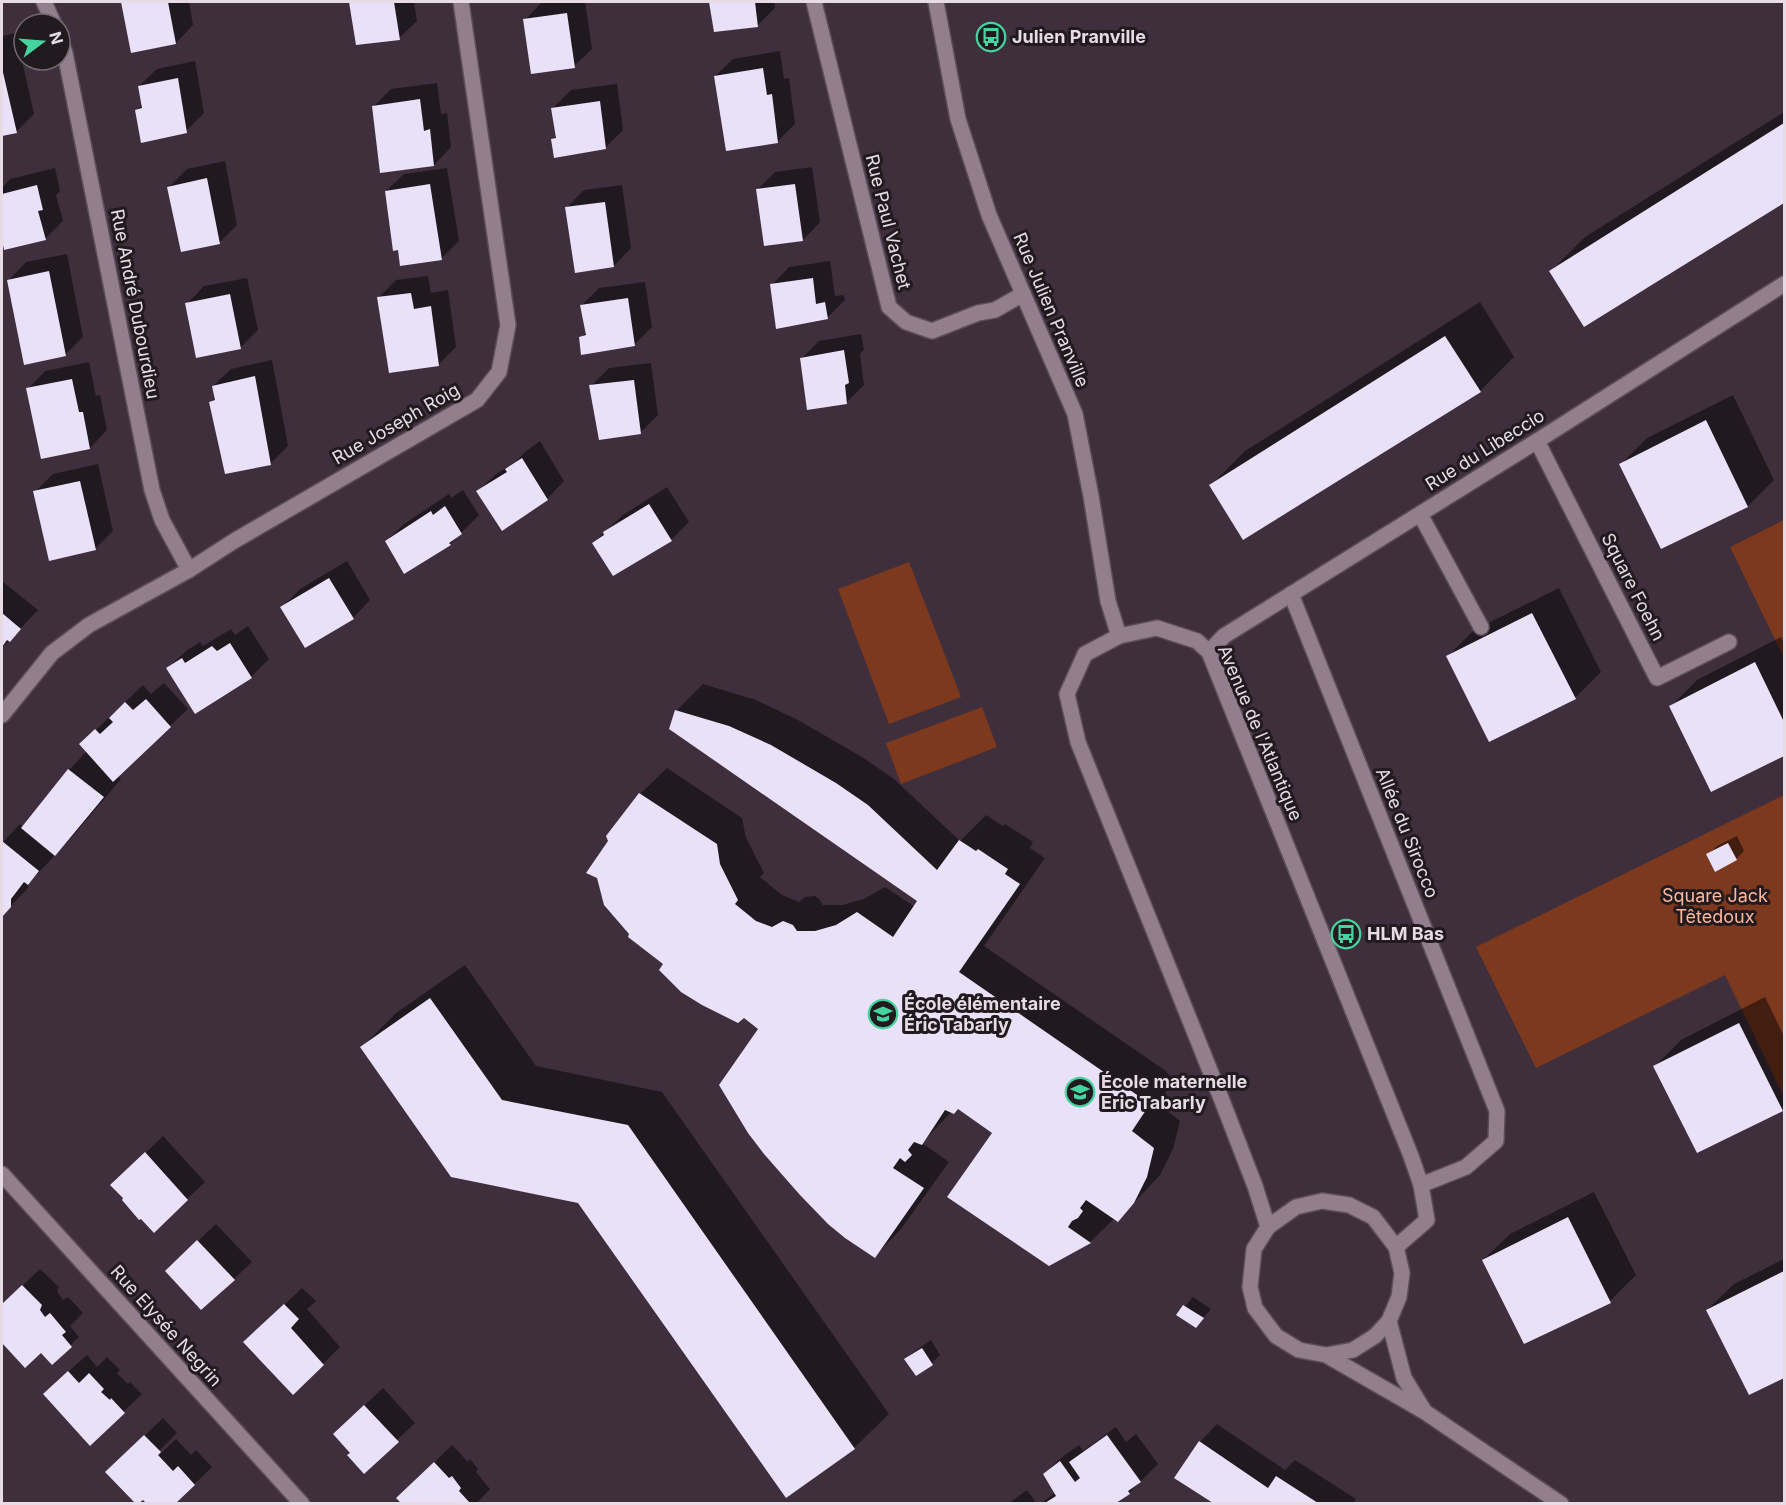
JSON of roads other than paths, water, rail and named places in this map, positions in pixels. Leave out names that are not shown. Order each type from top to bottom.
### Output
[{"type":"street","name":"Rue Joseph Roig","points":[[2,715],[52,653],[89,625],[189,570],[234,541],[477,400],[499,372],[508,325],[461,2]]},
{"type":"street","name":"Rue Paul Vachet","points":[[814,2],[889,307],[906,322],[932,331],[978,313],[995,310],[1023,294]]},
{"type":"street","name":"Rue Julien Pranville","points":[[936,2],[958,119],[989,214],[1075,414],[1108,601],[1119,636]]},
{"type":"street","name":"Rue André Dubourdieu","points":[[69,72],[152,490],[162,520],[189,570]]},
{"type":"street","name":"Rue du Libeccio","points":[[1209,652],[1224,636],[1785,284]]},
{"type":"street","name":"Square Foehn","points":[[1537,441],[1657,678],[1729,642]]},
{"type":"street","points":[[1420,514],[1481,627]]},
{"type":"street","name":"Allée du Sirocco","points":[[1291,594],[1497,1111],[1496,1140],[1466,1167],[1421,1185]]},
{"type":"street","name":"Avenue de l'Atlantique","points":[[1268,1227],[1255,1186],[1221,1098],[1078,742],[1067,694],[1085,654],[1119,636],[1157,627],[1197,641],[1209,652],[1421,1185],[1427,1220],[1396,1247]]},
{"type":"street","name":"Rue Elysée Negrin","points":[[2,1174],[302,1503]]},
{"type":"street","points":[[1326,1355],[1353,1350],[1375,1336],[1389,1321],[1399,1297],[1402,1273],[1396,1247],[1373,1218],[1349,1205],[1322,1201],[1296,1207],[1268,1227],[1254,1249],[1250,1287],[1255,1308],[1276,1336],[1299,1350],[1326,1355],[1425,1412],[1561,1503]]},
{"type":"street","points":[[1389,1321],[1404,1378],[1425,1412]]},
{"type":"place","name":"Julien Pranville","points":[[991,37]]},
{"type":"place","name":"HLM Bas","points":[[1346,934]]},
{"type":"place","name":"École élémentaire Éric Tabarly","points":[[883,1014]]},
{"type":"place","name":"École maternelle Eric Tabarly","points":[[1080,1092]]},
{"type":"park label","name":"Square Jack Têtedoux","points":[[1715,906]]}]
